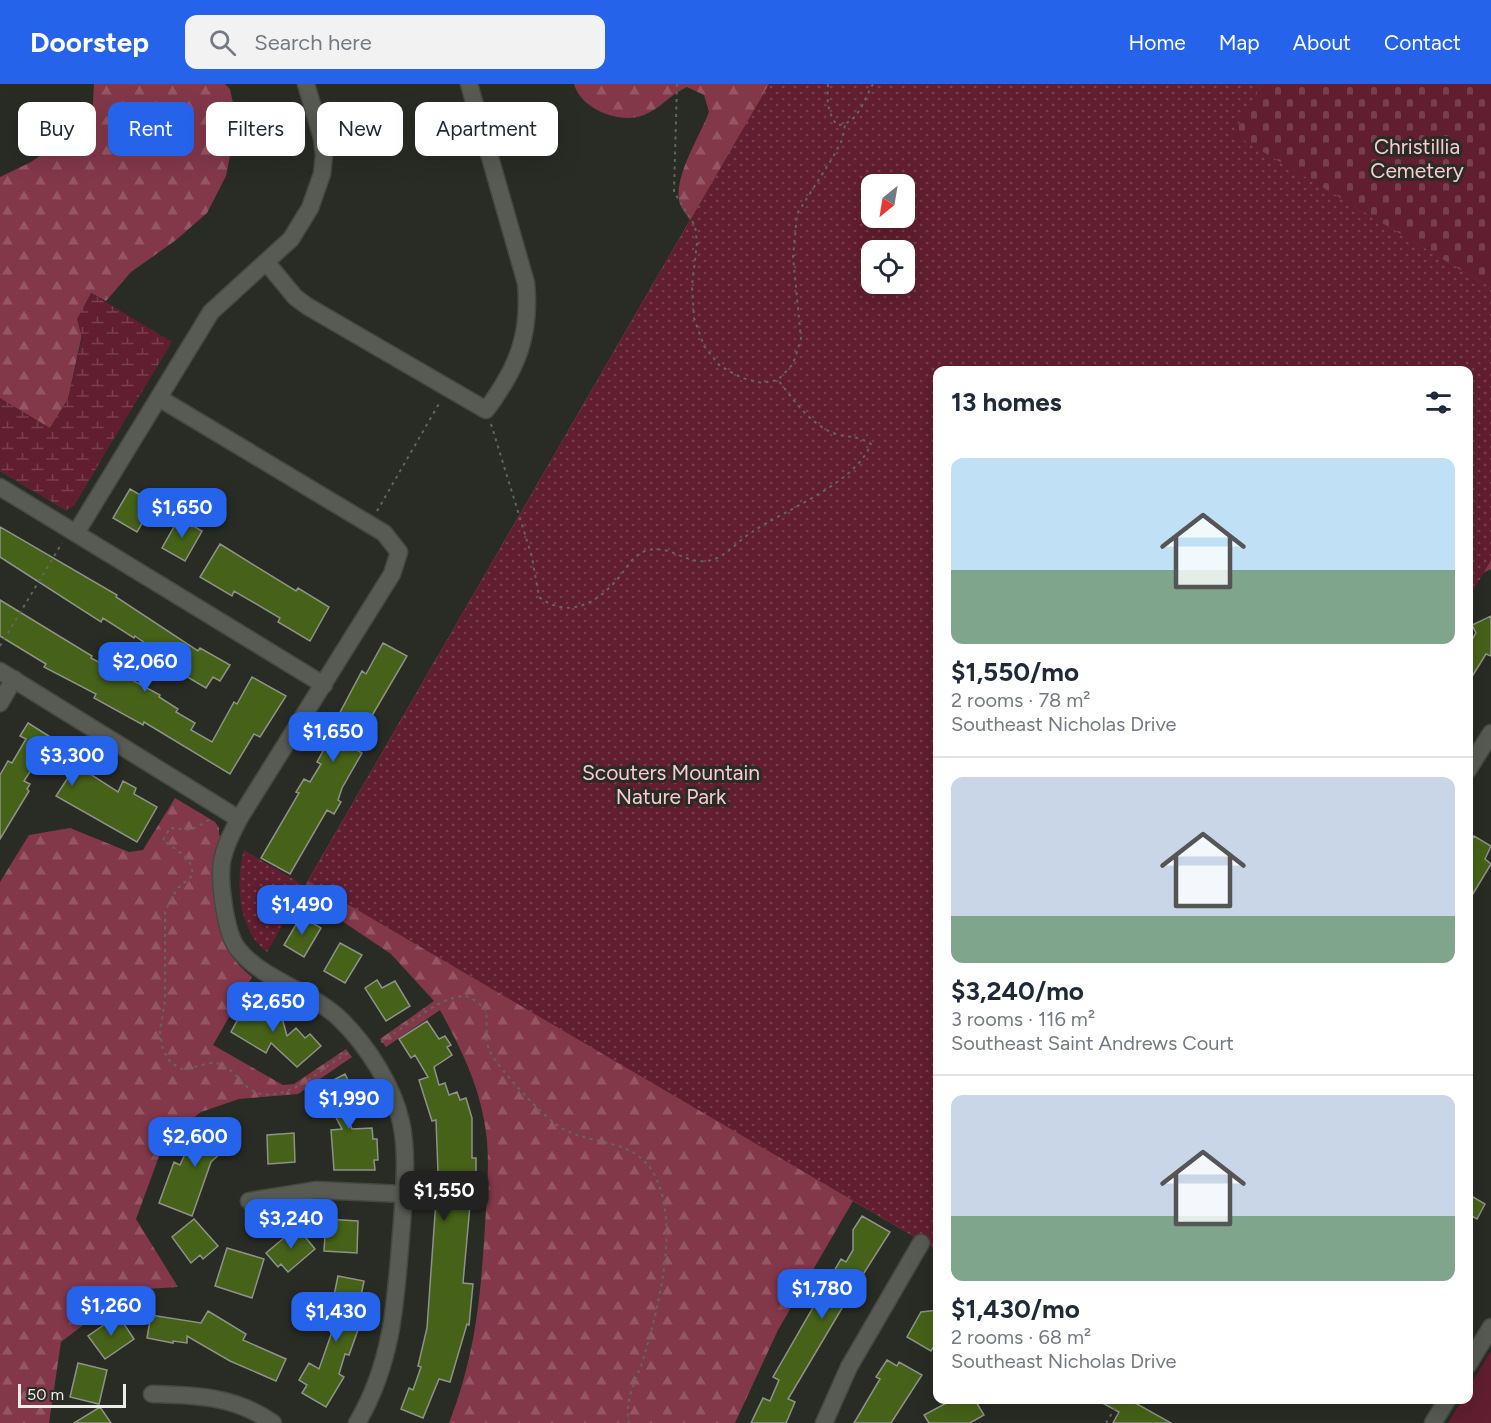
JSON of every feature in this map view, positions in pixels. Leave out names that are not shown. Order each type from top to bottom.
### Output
[{"type":"street","points":[[74,531],[211,312],[267,263],[303,223],[322,174],[322,138],[306,84]]},
{"type":"street","points":[[267,263],[295,297],[307,306],[447,390],[486,410],[520,352],[529,311],[526,284],[469,84]]},
{"type":"street","points":[[159,398],[369,524],[394,542],[399,552],[392,574],[239,819],[228,840],[222,864],[230,936],[239,950],[255,964],[306,994],[339,1018],[363,1048],[392,1093],[401,1123],[404,1194],[394,1321],[374,1390],[357,1423]]},
{"type":"street","points":[[0,487],[324,685]]},
{"type":"street","points":[[0,703],[7,675],[239,819]]},
{"type":"street","points":[[1473,762],[1491,733]]},
{"type":"street","points":[[249,1201],[316,1190],[404,1194]]},
{"type":"street","points":[[824,1423],[849,1367],[921,1243]]},
{"type":"street","points":[[1473,1357],[1491,1327]]},
{"type":"street","points":[[152,1394],[225,1399],[250,1409],[273,1423]]},
{"type":"street","points":[[1433,1423],[1445,1404]]},
{"type":"path","points":[[677,84],[674,192],[695,226],[697,243],[692,286],[694,318],[704,346],[720,366],[742,378],[762,383],[778,380],[793,364],[801,339],[793,257],[797,214],[833,157],[842,140],[845,125]]},
{"type":"path","points":[[828,84],[827,100],[830,116],[837,125],[845,125],[856,117],[873,84]]},
{"type":"path","points":[[486,410],[532,557],[539,597],[552,606],[573,610],[594,600],[613,584],[633,558],[648,550],[668,550],[687,559],[707,561],[728,553],[749,533],[795,510],[827,489],[867,453],[871,444],[859,436],[836,434],[811,421],[778,380]]},
{"type":"path","points":[[369,524],[447,390]]},
{"type":"path","points":[[0,646],[74,531]]},
{"type":"path","points":[[210,820],[191,830],[170,828],[163,840],[190,862],[193,871],[192,876],[171,897],[165,911],[165,1000],[160,1032],[163,1050],[171,1063],[183,1070],[213,1063],[226,1067],[252,1092],[260,1094],[295,1088],[348,1052],[363,1048]]},
{"type":"path","points":[[382,1042],[437,1005],[455,996],[469,997],[485,1008],[489,1048],[510,1077],[539,1109],[561,1128],[584,1139],[620,1144],[640,1158],[656,1178],[666,1213],[663,1274],[645,1354],[626,1409],[629,1423]]},
{"type":"path","points":[[1106,1423],[1118,1404]]},
{"type":"green space","points":[[94,84],[225,84],[230,89],[233,102],[206,102],[206,156],[230,156],[226,176],[207,213],[176,240],[131,272],[106,301],[91,293],[68,399],[50,428],[101,460],[74,505],[66,510],[0,471],[0,177],[40,156],[96,156],[96,102],[93,102]]},
{"type":"green space","name":"Scouters Mountain Nature Park","points":[[574,84],[918,84],[877,174],[861,174],[861,214],[845,258],[861,276],[861,294],[877,294],[891,309],[903,294],[915,294],[915,278],[1066,84],[1491,84],[1491,569],[1473,578],[1473,366],[933,366],[933,1248],[853,1201],[778,1330],[735,1423],[449,1423],[471,1350],[481,1277],[488,1159],[481,1105],[472,1077],[440,1010],[386,1047],[380,1039],[434,1001],[391,954],[299,896],[690,220],[680,204],[680,182],[683,170],[709,112],[704,95],[687,87],[650,112],[634,118],[603,113],[585,101]]},
{"type":"green space","name":"Scouters Mountain Nature Park","points":[[769,84],[1262,84],[1233,134],[1491,288],[1491,560],[1473,591],[1473,366],[933,366],[933,1248],[308,881]]},
{"type":"green space","name":"Christillia Cemetery","points":[[1262,84],[1491,84],[1491,288],[1232,134]]},
{"type":"green space","points":[[91,293],[172,342],[74,505],[66,510],[0,471],[0,398],[50,428],[68,399],[82,338],[77,319]]},
{"type":"green space","points":[[175,798],[215,822],[219,828],[219,835],[224,838],[218,896],[221,931],[237,963],[252,977],[213,1045],[283,1085],[294,1084],[346,1049],[352,1057],[298,1094],[239,1099],[201,1112],[165,1140],[136,1219],[178,1287],[129,1290],[61,1342],[49,1423],[0,1423],[0,882],[29,835],[70,828],[129,852],[143,850]]},
{"type":"green space","points":[[244,850],[305,886],[267,952],[250,932],[241,905],[240,876]]},
{"type":"green space","points":[[1491,1351],[1491,1423],[1448,1423],[1460,1404],[1473,1404],[1473,1381]]},
{"type":"building","points":[[130,489],[154,503],[137,532],[113,518]]},
{"type":"building","points":[[179,518],[202,531],[185,561],[162,548]]},
{"type":"building","points":[[0,527],[117,595],[116,597],[198,651],[200,648],[230,665],[220,681],[213,677],[206,688],[184,675],[186,672],[135,636],[134,638],[103,618],[101,622],[0,557]]},
{"type":"building","points":[[220,544],[296,591],[298,588],[329,607],[310,641],[278,622],[280,618],[234,591],[232,596],[200,577]]},
{"type":"building","points":[[0,600],[92,656],[91,658],[160,695],[159,697],[178,709],[176,712],[195,723],[191,730],[212,742],[234,702],[237,704],[252,677],[286,696],[260,737],[254,734],[230,774],[144,722],[143,725],[94,698],[96,694],[44,667],[46,664],[0,636]]},
{"type":"building","points":[[1491,616],[1491,656],[1486,654],[1473,675],[1473,638],[1476,633],[1473,625]]},
{"type":"building","points":[[383,643],[407,656],[353,748],[362,753],[342,788],[338,800],[341,802],[334,814],[327,810],[290,874],[261,858],[299,793],[296,792],[304,779],[310,782],[321,764],[317,762],[339,722],[336,720],[362,671],[366,674]]},
{"type":"building","points":[[28,723],[95,765],[90,774],[118,792],[123,781],[136,788],[134,794],[157,807],[137,842],[56,796],[73,770],[53,756],[48,766],[37,761],[24,781],[30,784],[27,789],[29,791],[0,839],[0,775],[8,761],[12,763],[26,739],[20,736]]},
{"type":"building","points":[[1473,838],[1491,846],[1485,859],[1491,864],[1473,894]]},
{"type":"building","points":[[301,916],[321,928],[304,957],[284,945]]},
{"type":"building","points":[[340,943],[362,955],[345,983],[324,971]]},
{"type":"building","points":[[377,980],[382,988],[395,981],[410,1006],[386,1021],[365,988]]},
{"type":"building","points":[[250,997],[281,1014],[287,1036],[296,1028],[305,1038],[310,1034],[321,1046],[297,1067],[271,1043],[266,1053],[231,1032]]},
{"type":"building","points":[[427,1021],[439,1039],[445,1036],[451,1045],[447,1047],[452,1055],[434,1067],[439,1085],[445,1083],[449,1095],[457,1092],[460,1100],[466,1098],[472,1118],[472,1158],[476,1158],[476,1172],[473,1172],[463,1283],[473,1284],[469,1325],[467,1324],[450,1382],[439,1379],[423,1418],[401,1409],[409,1388],[413,1390],[421,1367],[418,1366],[427,1328],[438,1172],[436,1120],[432,1121],[419,1080],[428,1077],[415,1055],[411,1058],[399,1039]]},
{"type":"building","points":[[345,1074],[354,1092],[340,1101],[341,1104],[368,1096],[371,1101],[346,1114],[352,1129],[372,1128],[373,1139],[377,1139],[378,1160],[374,1160],[375,1170],[334,1170],[331,1130],[342,1129],[320,1087]]},
{"type":"building","points":[[217,1120],[235,1140],[211,1162],[192,1216],[159,1203],[174,1162],[180,1165],[189,1145],[186,1141],[200,1127],[204,1131]]},
{"type":"building","points":[[294,1133],[295,1162],[268,1164],[267,1135]]},
{"type":"building","points":[[1473,1197],[1485,1204],[1477,1219],[1473,1217]]},
{"type":"building","points":[[862,1216],[890,1232],[855,1287],[861,1291],[852,1307],[845,1303],[788,1399],[795,1402],[786,1423],[751,1423],[763,1398],[770,1401],[779,1380],[773,1377],[841,1259],[846,1262],[853,1250],[853,1230]]},
{"type":"building","points":[[194,1219],[218,1246],[203,1259],[200,1255],[191,1263],[172,1237]]},
{"type":"building","points":[[326,1219],[358,1221],[357,1253],[324,1251]]},
{"type":"building","points":[[297,1227],[315,1249],[288,1272],[281,1264],[278,1267],[266,1253]]},
{"type":"building","points":[[227,1248],[264,1259],[252,1298],[215,1286]]},
{"type":"building","points":[[338,1276],[364,1281],[355,1325],[359,1327],[349,1355],[345,1354],[339,1374],[344,1377],[326,1407],[302,1393],[307,1385],[299,1380],[309,1363],[319,1369],[339,1312],[331,1310]]},
{"type":"building","points":[[208,1311],[246,1334],[243,1340],[286,1359],[276,1381],[230,1361],[187,1336],[187,1343],[147,1338],[151,1315],[201,1323]]},
{"type":"building","points":[[933,1311],[933,1348],[931,1351],[907,1337],[921,1312]]},
{"type":"building","points":[[118,1315],[134,1339],[105,1359],[88,1336]]},
{"type":"building","points":[[887,1360],[897,1366],[899,1362],[922,1375],[891,1423],[854,1423],[880,1379],[876,1377]]},
{"type":"building","points":[[78,1363],[107,1370],[99,1404],[70,1397]]},
{"type":"building","points":[[945,1404],[977,1404],[984,1415],[970,1423],[929,1423],[924,1415]]},
{"type":"building","points":[[1104,1404],[1137,1404],[1171,1423],[1113,1423],[1119,1412]]},
{"type":"building","points":[[100,1407],[111,1423],[74,1423]]}]
